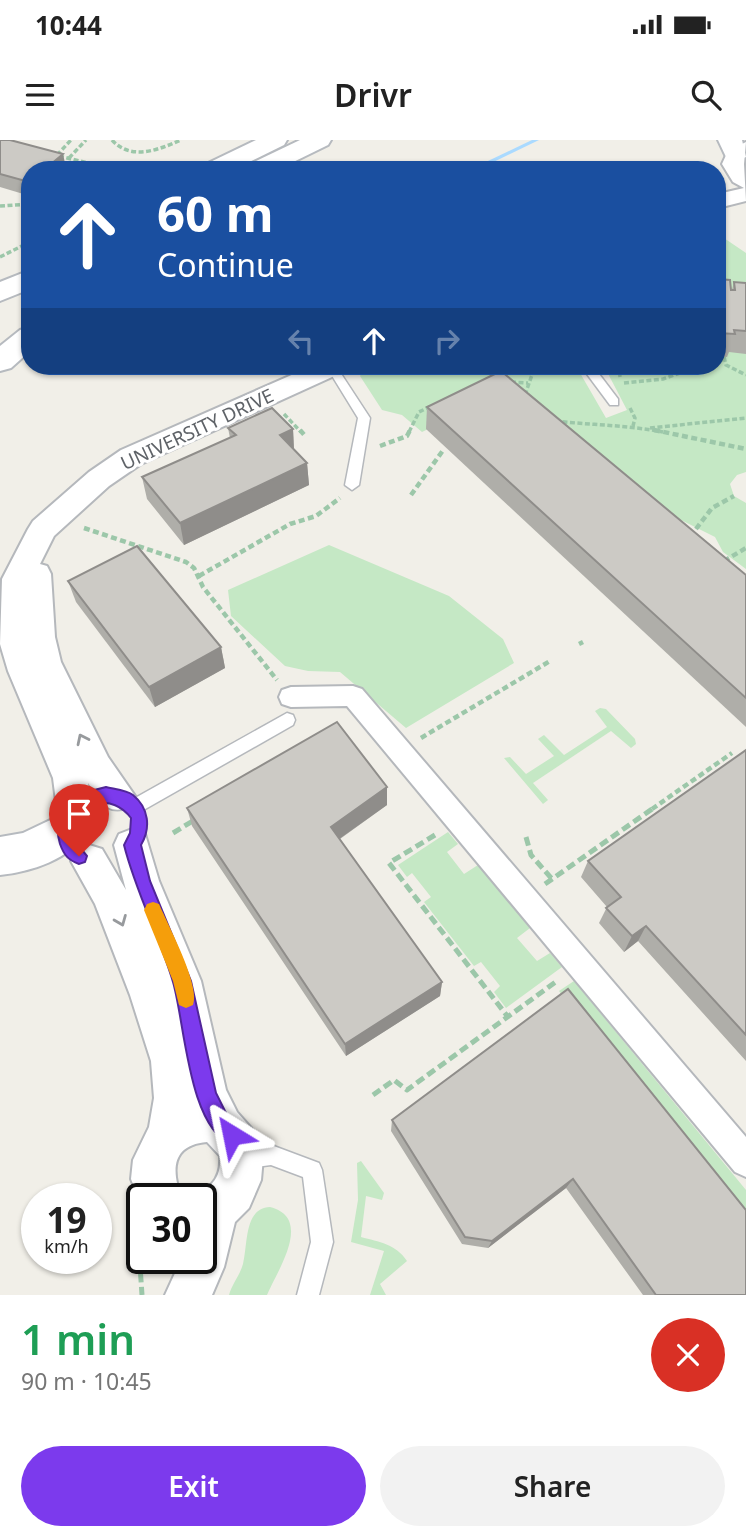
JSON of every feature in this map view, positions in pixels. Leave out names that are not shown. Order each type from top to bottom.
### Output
[{"type":"main road","points":[[232,161],[275,140]]},
{"type":"main road","points":[[276,161],[319,140]]},
{"type":"main road","points":[[0,273],[21,262]]},
{"type":"main road","points":[[0,293],[21,282]]},
{"type":"main road","points":[[0,361],[21,344]]},
{"type":"main road","points":[[0,856],[15,855],[76,834]]},
{"type":"street","points":[[726,199],[746,194]]},
{"type":"street","name":"UNIVERSITY DRIVE","points":[[232,1143],[206,1095],[182,981],[141,881],[128,816],[96,767],[45,662],[39,637],[35,577],[99,479],[131,457],[313,375]]},
{"type":"street","name":"UNIVERSITY DRIVE","points":[[76,517],[43,529],[17,579],[14,617],[16,644],[24,671],[70,778],[76,834],[110,895],[150,995],[171,1061],[175,1098],[168,1135],[159,1145],[153,1161],[154,1183]]},
{"type":"street","points":[[289,708],[352,696],[746,1161]]},
{"type":"street","points":[[93,797],[128,816],[113,858],[76,834],[93,797]]},
{"type":"street","points":[[168,1135],[180,1126],[195,1121],[210,1121],[232,1143],[241,1174],[236,1189],[217,1205]]},
{"type":"street","points":[[179,1274],[181,1295]]},
{"type":"street","points":[[188,1295],[198,1274]]},
{"type":"lane","points":[[339,375],[365,418],[352,485]]},
{"type":"lane","points":[[594,375],[614,402]]},
{"type":"lane","points":[[128,816],[289,708]]},
{"type":"lane","points":[[232,1143],[312,1170],[322,1242],[308,1295]]},
{"type":"path","points":[[71,140],[56,155],[81,161]]},
{"type":"path","points":[[69,158],[86,140]]},
{"type":"path","points":[[112,140],[118,149],[128,153],[165,147],[181,140]]},
{"type":"path","points":[[0,206],[21,205]]},
{"type":"path","points":[[0,257],[21,246]]},
{"type":"path","points":[[726,365],[746,374]]},
{"type":"path","points":[[522,407],[531,375]]},
{"type":"path","points":[[620,383],[646,383],[676,375]]},
{"type":"path","points":[[505,382],[528,383]]},
{"type":"path","points":[[380,446],[407,436],[419,412],[440,402]]},
{"type":"path","points":[[645,428],[746,418]]},
{"type":"path","points":[[289,419],[306,437]]},
{"type":"path","points":[[548,421],[645,428],[746,449]]},
{"type":"path","points":[[411,495],[444,449]]},
{"type":"path","points":[[199,576],[290,524],[316,516],[338,500],[352,485]]},
{"type":"path","points":[[696,529],[706,511],[722,500],[734,496]]},
{"type":"path","points":[[76,517],[186,562],[199,576],[203,587],[289,708]]},
{"type":"path","points":[[725,569],[722,562],[746,548]]},
{"type":"path","points":[[399,751],[550,661]]},
{"type":"path","points":[[524,898],[732,753]]},
{"type":"path","points":[[173,833],[208,813]]},
{"type":"path","points":[[458,820],[389,863],[508,1017]]},
{"type":"path","points":[[526,837],[531,855],[552,879]]},
{"type":"path","points":[[373,1095],[394,1080],[408,1090],[581,964]]},
{"type":"green space","points":[[726,239],[746,253],[746,472],[737,475],[730,484],[734,496],[746,503],[746,569],[723,552],[715,537],[681,520],[667,519],[502,393],[422,432],[402,415],[382,410],[360,376],[581,375],[606,418],[627,410],[609,375],[726,375]]},
{"type":"green space","points":[[329,545],[449,596],[503,639],[514,663],[406,728],[340,672],[308,671],[285,666],[231,616],[228,590]]},
{"type":"green space","points":[[606,709],[635,739],[636,744],[631,748],[611,731],[533,783],[548,800],[543,804],[504,758],[510,757],[526,774],[554,756],[538,739],[544,735],[564,755],[607,727],[595,711]]},
{"type":"green space","points":[[448,832],[458,844],[447,852],[464,874],[478,865],[530,928],[517,938],[537,961],[550,953],[562,967],[506,1008],[494,992],[500,986],[481,962],[474,966],[424,902],[431,897],[412,873],[407,877],[398,865]]},
{"type":"green space","points":[[574,981],[746,1190],[746,1223],[559,991]]},
{"type":"green space","points":[[361,1161],[384,1193],[382,1200],[366,1196],[361,1237],[392,1247],[407,1261],[380,1284],[386,1295],[370,1295],[384,1251],[351,1242],[358,1200],[357,1163]]},
{"type":"green space","points":[[270,1207],[283,1213],[290,1222],[289,1246],[278,1273],[267,1295],[229,1295],[243,1264],[251,1220],[262,1209]]},
{"type":"building","points":[[0,140],[10,140],[63,154],[55,161],[21,161],[21,180],[0,174]]},
{"type":"building","points":[[726,280],[730,280],[731,290],[735,290],[734,282],[746,283],[746,331],[734,330],[735,334],[726,333]]},
{"type":"building","points":[[493,375],[506,375],[746,575],[746,698],[427,407]]},
{"type":"building","points":[[272,408],[293,429],[280,435],[307,463],[180,523],[142,477],[236,435],[228,428]]},
{"type":"building","points":[[137,546],[221,647],[149,687],[68,581]]},
{"type":"building","points":[[337,722],[387,787],[331,827],[442,982],[345,1044],[187,808]]},
{"type":"building","points":[[746,750],[746,1035],[646,926],[632,936],[606,908],[621,897],[588,861]]},
{"type":"building","points":[[568,989],[746,1210],[746,1295],[656,1295],[573,1179],[492,1241],[465,1237],[392,1120]]},
{"type":"waterway","points":[[491,161],[536,140]]},
{"type":"slow traffic","points":[[153,910],[182,981],[186,999]]},
{"type":"route","points":[[79,856],[71,849],[65,831],[68,819],[75,809],[93,797],[106,794],[127,799],[139,816],[138,835],[132,845],[141,881],[182,981],[206,1095],[222,1126],[232,1135]]}]
